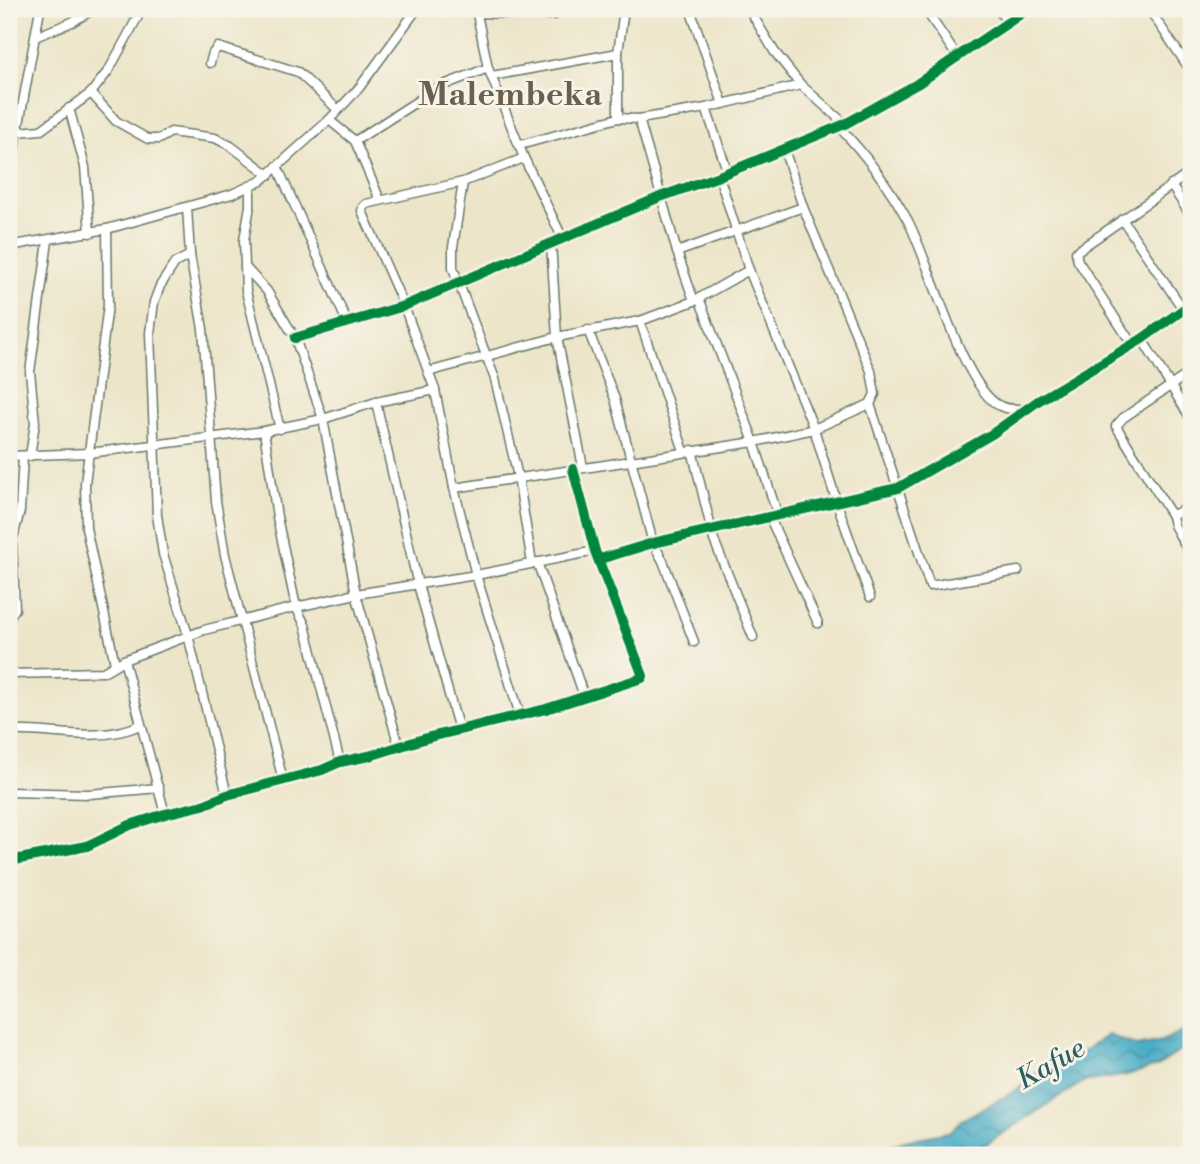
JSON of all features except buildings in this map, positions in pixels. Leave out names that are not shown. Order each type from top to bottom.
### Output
[{"type":"street","points":[[9,179],[13,141],[18,132],[40,9]]},
{"type":"street","points":[[35,37],[72,22],[94,9]]},
{"type":"street","points":[[18,132],[41,130],[91,93],[109,70],[142,9]]},
{"type":"street","points":[[9,246],[107,229],[250,186],[269,175],[329,120],[359,88],[417,9]]},
{"type":"street","points":[[618,118],[618,53],[624,9]]},
{"type":"street","points":[[690,9],[723,104]]},
{"type":"street","points":[[749,9],[774,51],[801,85],[842,125],[878,173],[908,222],[959,347],[986,394],[1001,406],[1026,409]]},
{"type":"street","points":[[925,9],[958,58]]},
{"type":"street","points":[[998,9],[1008,23]]},
{"type":"street","points":[[295,338],[404,306],[562,237],[728,173],[842,125],[958,58],[1028,9]]},
{"type":"street","points":[[1149,9],[1191,71]]},
{"type":"street","points":[[554,15],[477,11],[490,72],[524,158],[562,237]]},
{"type":"street","points":[[210,63],[218,47],[290,69],[306,78],[337,109]]},
{"type":"street","points":[[355,141],[441,86],[490,72],[618,53]]},
{"type":"street","points":[[520,145],[618,118],[639,119],[706,108],[801,85]]},
{"type":"street","points":[[91,93],[116,121],[148,139],[159,139],[171,132],[215,138],[231,146],[269,175]]},
{"type":"street","points":[[69,108],[82,152],[90,233]]},
{"type":"street","points":[[706,108],[728,173]]},
{"type":"street","points":[[639,119],[677,252],[754,442],[773,515],[818,623]]},
{"type":"street","points":[[329,120],[355,141],[380,200]]},
{"type":"street","points":[[454,488],[754,442],[814,429],[870,404],[875,394],[871,371],[803,207],[784,149]]},
{"type":"street","points":[[520,715],[476,575],[454,488],[435,390],[404,306],[362,211],[366,204],[463,183],[524,158]]},
{"type":"street","points":[[277,166],[346,322]]},
{"type":"street","points":[[1132,344],[1076,256],[1080,249],[1191,172]]},
{"type":"street","points":[[719,176],[750,270],[814,429],[836,503],[870,597]]},
{"type":"street","points":[[463,183],[452,259],[498,388],[534,563],[584,696]]},
{"type":"street","points":[[1171,185],[1191,216]]},
{"type":"street","points":[[250,186],[250,206],[244,240],[246,291],[280,429]]},
{"type":"street","points":[[187,207],[190,254],[203,329],[216,501],[225,555],[283,780]]},
{"type":"street","points":[[677,252],[803,207]]},
{"type":"street","points":[[1122,219],[1183,309]]},
{"type":"street","points":[[107,229],[108,305],[85,483],[86,528],[119,662],[165,814]]},
{"type":"street","points":[[9,617],[15,609],[12,541],[20,511],[27,456],[36,423],[30,372],[48,241]]},
{"type":"street","points":[[9,861],[87,846],[130,825],[203,805],[227,795],[520,715],[638,681],[643,676],[598,555],[578,468],[557,337],[551,243]]},
{"type":"street","points":[[190,254],[175,263],[160,286],[154,302],[150,332],[152,446],[163,554],[188,635],[227,795]]},
{"type":"street","points":[[245,267],[267,291],[295,338],[323,419],[356,594],[399,746]]},
{"type":"street","points":[[428,372],[557,337],[640,321],[696,299],[750,270]]},
{"type":"street","points":[[9,674],[103,672],[119,662],[188,635],[296,607],[534,563],[598,555],[898,488],[992,434],[1026,409],[1142,338],[1191,304]]},
{"type":"street","points":[[640,321],[688,451],[717,550],[753,637]]},
{"type":"street","points":[[587,330],[610,382],[653,543],[663,561],[694,642]]},
{"type":"street","points":[[1142,338],[1191,419]]},
{"type":"street","points":[[1191,372],[1116,426],[1172,516],[1191,556]]},
{"type":"street","points":[[9,456],[89,453],[264,432],[323,419],[376,402],[435,390]]},
{"type":"street","points":[[376,402],[418,585],[459,730]]},
{"type":"street","points":[[870,404],[930,586],[1018,571]]},
{"type":"street","points":[[264,432],[277,517],[296,607],[305,625],[340,762]]},
{"type":"street","points":[[1172,516],[1191,505]]},
{"type":"street","points":[[9,731],[68,735],[118,734],[140,726]]},
{"type":"street","points":[[9,792],[89,794],[159,788]]},
{"type":"water","points":[[1191,1027],[1191,1044],[1157,1066],[1128,1075],[1083,1082],[969,1155],[878,1155],[903,1141],[952,1131],[960,1121],[1016,1090],[1036,1073],[1059,1067],[1108,1035],[1138,1046],[1162,1041]]},
{"type":"cycle path","points":[[295,338],[404,306],[660,197],[719,176],[845,124],[917,84],[1028,9]]},
{"type":"cycle path","points":[[600,559],[653,543],[898,488],[992,434],[1038,401],[1142,339],[1191,304]]},
{"type":"cycle path","points":[[9,861],[87,846],[130,825],[203,805],[227,795],[430,737],[546,709],[642,678],[595,551],[573,469]]},
{"type":"district","name":"Malembeka","points":[[510,93]]},
{"type":"water label","name":"Kafue","points":[[1050,1063]]}]
